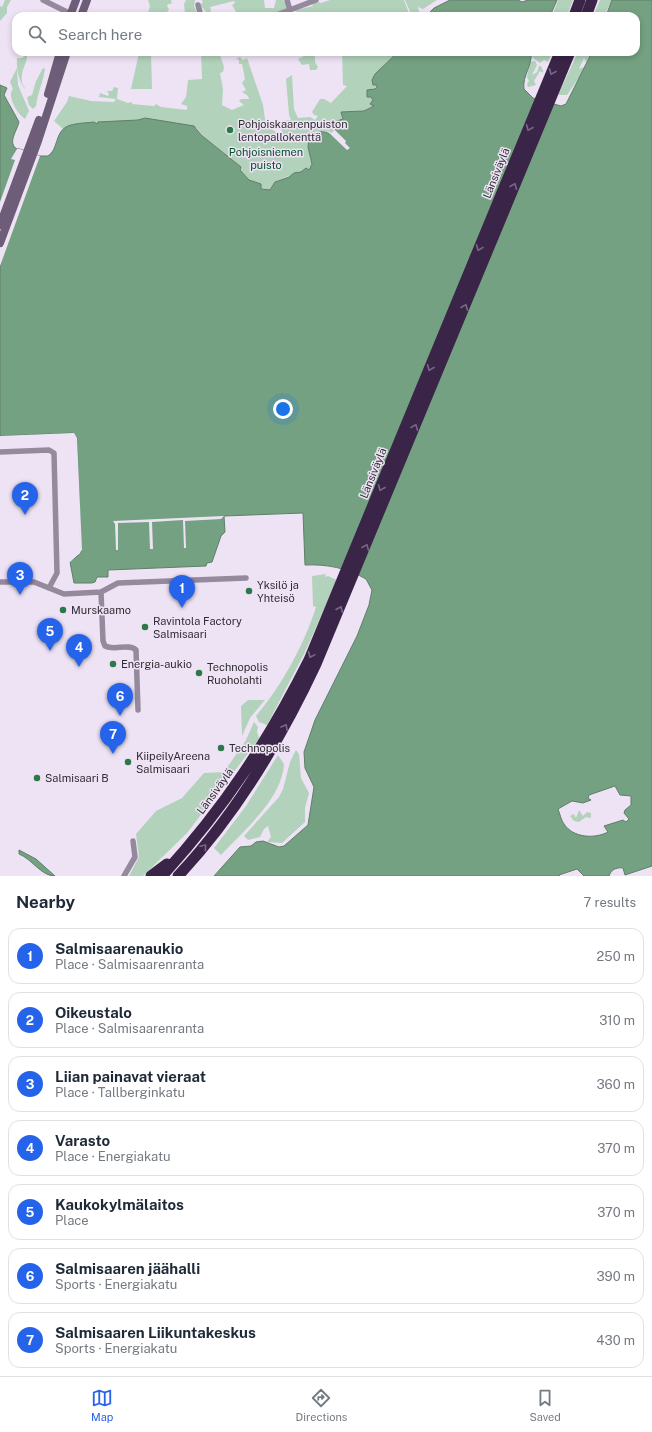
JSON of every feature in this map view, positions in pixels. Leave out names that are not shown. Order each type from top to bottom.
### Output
[{"type":"highway","points":[[576,12],[580,0]]},
{"type":"highway","points":[[588,12],[592,0]]},
{"type":"highway","name":"Länsiväylä","points":[[548,93],[559,56]]},
{"type":"highway","name":"Länsiväylä","points":[[178,876],[214,834],[265,761],[301,697],[548,93],[568,56]]},
{"type":"highway","name":"Länsiväylä","points":[[162,876],[225,802],[276,723],[347,582]]},
{"type":"highway","points":[[151,876],[182,854]]},
{"type":"main road","points":[[73,12],[76,0]]},
{"type":"main road","points":[[82,12],[87,0]]},
{"type":"main road","points":[[0,243],[30,153],[59,56]]},
{"type":"main road","points":[[0,225],[30,153],[66,56]]},
{"type":"street","points":[[43,0],[66,12]]},
{"type":"street","points":[[287,0],[290,10]]},
{"type":"street","points":[[285,12],[316,0]]},
{"type":"street","points":[[198,6],[200,12]]},
{"type":"street","points":[[0,452],[49,450],[54,453],[57,573],[49,588]]},
{"type":"street","points":[[0,582],[29,581],[64,594],[101,592],[118,583],[246,578]]},
{"type":"street","points":[[101,592],[103,641],[105,646],[109,648],[132,647],[136,650],[138,710]]},
{"type":"street","points":[[124,876],[136,857],[134,841]]},
{"type":"green space","points":[[5,0],[11,0],[7,7],[7,13],[0,21],[0,6],[2,7]]},
{"type":"green space","points":[[148,0],[171,0],[172,3],[167,5],[169,10],[167,12],[148,12],[150,6]]},
{"type":"green space","points":[[186,0],[195,0],[194,6],[196,12],[185,12],[184,4]]},
{"type":"green space","points":[[202,0],[264,0],[265,8],[274,8],[276,0],[283,0],[287,4],[287,9],[279,12],[236,12],[232,5],[235,3],[234,1],[210,7],[211,12],[206,12],[200,5],[203,2]]},
{"type":"green space","points":[[330,0],[404,0],[408,12],[297,12],[295,10],[313,6],[312,4],[318,2],[321,3]]},
{"type":"green space","points":[[405,0],[416,0],[419,12],[410,12]]},
{"type":"green space","points":[[416,0],[437,0],[423,9],[418,7]]},
{"type":"green space","points":[[558,0],[573,0],[568,12],[554,12]]},
{"type":"green space","points":[[600,0],[612,0],[606,12],[595,12]]},
{"type":"green space","points":[[27,56],[23,70],[22,83],[17,58]]},
{"type":"green space","points":[[138,56],[151,56],[152,89],[131,89]]},
{"type":"green space","name":"Pohjoisniemen puisto","points":[[201,56],[220,56],[224,67],[223,72],[220,73],[223,89],[222,105],[232,110],[244,105],[239,101],[241,99],[249,99],[248,96],[242,92],[246,90],[242,83],[245,79],[242,64],[239,64],[239,60],[236,59],[240,57],[243,60],[247,58],[263,105],[266,126],[278,133],[283,133],[280,128],[283,121],[291,120],[289,115],[286,79],[292,75],[294,109],[298,118],[310,117],[315,120],[318,116],[314,115],[312,112],[320,99],[324,99],[331,103],[347,86],[343,85],[342,56],[394,56],[375,74],[377,87],[371,97],[373,100],[370,104],[374,106],[364,111],[341,112],[343,119],[334,123],[333,126],[337,131],[310,158],[312,164],[308,170],[278,180],[274,183],[270,190],[261,189],[260,184],[249,180],[240,170],[241,167],[201,135],[197,128],[145,118],[138,120],[68,126],[63,129],[54,121],[67,102],[69,96],[91,101],[114,102],[116,99],[99,97],[100,93],[108,96],[109,94],[107,91],[112,91],[114,87],[118,88],[117,99],[128,103],[132,102],[132,104],[154,106],[156,104],[161,107],[187,110],[187,106],[181,104],[186,97],[188,80],[202,79]]},
{"type":"green space","points":[[304,56],[315,56],[315,62],[318,67],[316,70],[310,70],[309,64],[302,65],[298,59]]},
{"type":"green space","points":[[532,56],[550,56],[548,62],[544,60],[540,63]]},
{"type":"green space","points":[[576,56],[589,56],[586,62],[584,58],[579,69],[583,67],[584,70],[567,95],[559,95]]},
{"type":"green space","points":[[535,61],[537,65],[532,75],[537,72],[539,66],[541,66],[543,73],[540,71],[534,81],[536,85],[528,87],[527,84],[529,81],[527,77],[530,62]]},
{"type":"green space","points":[[17,68],[18,85],[29,111],[25,119],[16,110],[11,96],[13,89],[10,82]]},
{"type":"green space","points":[[43,68],[45,69],[43,79],[36,106],[33,109],[29,105],[27,97],[32,95],[36,81]]},
{"type":"green space","points":[[326,574],[325,577],[328,576],[337,580],[304,654],[267,725],[259,722],[256,716],[266,704],[283,678],[299,650],[311,621],[316,607],[313,606],[312,576]]},
{"type":"green space","points":[[248,700],[265,700],[250,718],[242,736],[241,706]]},
{"type":"green space","points":[[254,722],[258,727],[257,731],[259,739],[187,833],[143,876],[129,876],[139,857],[136,834],[156,811],[182,798],[204,773],[224,772],[246,740]]},
{"type":"green space","points":[[296,750],[299,754],[301,778],[309,793],[305,808],[305,822],[282,843],[267,842],[271,837],[268,826],[264,829],[260,837],[248,840],[244,836],[279,797],[283,789],[290,762]]},
{"type":"green space","points":[[278,755],[284,764],[282,777],[277,789],[269,802],[251,824],[221,855],[214,848],[246,806]]},
{"type":"green space","points":[[579,810],[583,816],[587,812],[591,813],[591,818],[586,817],[579,822],[574,821],[570,816],[574,814],[576,818]]},
{"type":"shaded area","points":[[450,0],[518,0],[522,2],[528,0],[557,0],[552,12],[430,12],[434,8]]},
{"type":"shaded area","points":[[612,0],[652,0],[652,866],[625,875],[623,868],[618,868],[612,871],[609,876],[584,876],[577,869],[559,875],[560,876],[214,876],[240,847],[251,846],[256,842],[263,841],[279,847],[284,846],[308,825],[314,787],[305,768],[304,752],[315,720],[357,636],[369,605],[372,590],[366,579],[344,569],[321,565],[305,565],[303,513],[224,516],[225,532],[221,536],[212,562],[207,563],[206,566],[108,570],[108,577],[97,577],[95,582],[74,583],[70,562],[81,553],[77,438],[73,433],[0,436],[0,85],[7,88],[4,95],[19,122],[13,140],[13,144],[17,149],[40,156],[48,156],[53,150],[60,133],[66,127],[76,124],[94,122],[97,124],[98,122],[138,120],[145,118],[194,126],[201,135],[241,167],[240,170],[249,180],[261,184],[261,189],[270,190],[275,182],[289,177],[294,173],[301,172],[306,168],[309,170],[312,164],[308,147],[309,137],[320,132],[325,132],[331,135],[336,131],[333,126],[334,122],[343,119],[341,112],[364,111],[374,106],[370,104],[373,100],[371,97],[367,97],[367,90],[375,89],[377,87],[377,85],[373,85],[372,80],[375,74],[394,56],[531,56],[524,89],[533,98],[561,106],[566,104],[590,56],[640,56],[640,12],[608,12]],"holes":[[[615,786],[620,795],[631,796],[631,805],[625,810],[624,813],[629,819],[626,822],[623,820],[604,826],[608,832],[597,836],[578,835],[568,829],[561,819],[558,809],[572,801],[583,803],[591,800],[588,798],[589,795]]]},
{"type":"shaded area","points":[[19,850],[36,859],[55,876],[45,873],[24,856],[19,854]]},
{"type":"pier","points":[[331,126],[346,141],[345,143],[350,148],[347,150],[325,129],[331,133],[334,131]]},
{"type":"pier","points":[[17,149],[40,156],[0,266],[0,202],[15,160],[11,159]]},
{"type":"pier","points":[[74,433],[77,438],[82,550],[68,564],[69,560],[80,550],[75,438],[72,435],[0,438],[0,436]]},
{"type":"pier","points":[[224,516],[221,519],[185,521],[186,548],[184,548],[183,520],[152,522],[153,549],[150,549],[149,522],[118,523],[118,550],[116,550],[115,524],[113,521]]},
{"type":"place","name":"Pohjoiskaarenpuiston lentopallokenttä","points":[[230,130]]},
{"type":"place","name":"Oikeustalo","points":[[25,515]]},
{"type":"place","name":"Yksilö ja Yhteisö","points":[[249,591]]},
{"type":"place","name":"Liian painavat vieraat","points":[[20,595]]},
{"type":"place","name":"Salmisaarenaukio","points":[[182,608]]},
{"type":"place","name":"Murskaamo","points":[[63,610]]},
{"type":"place","name":"Ravintola Factory Salmisaari","points":[[145,627]]},
{"type":"place","name":"Kaukokylmälaitos","points":[[50,651]]},
{"type":"place","name":"Energia-aukio","points":[[113,664]]},
{"type":"place","name":"Varasto","points":[[79,667]]},
{"type":"place","name":"Technopolis Ruoholahti","points":[[199,673]]},
{"type":"place","name":"Salmisaaren jäähalli","points":[[120,716]]},
{"type":"place","name":"Technopolis","points":[[221,748]]},
{"type":"place","name":"Salmisaaren Liikuntakeskus","points":[[113,754]]},
{"type":"place","name":"KiipeilyAreena Salmisaari","points":[[128,762]]},
{"type":"place","name":"Salmisaari B","points":[[37,778]]}]
